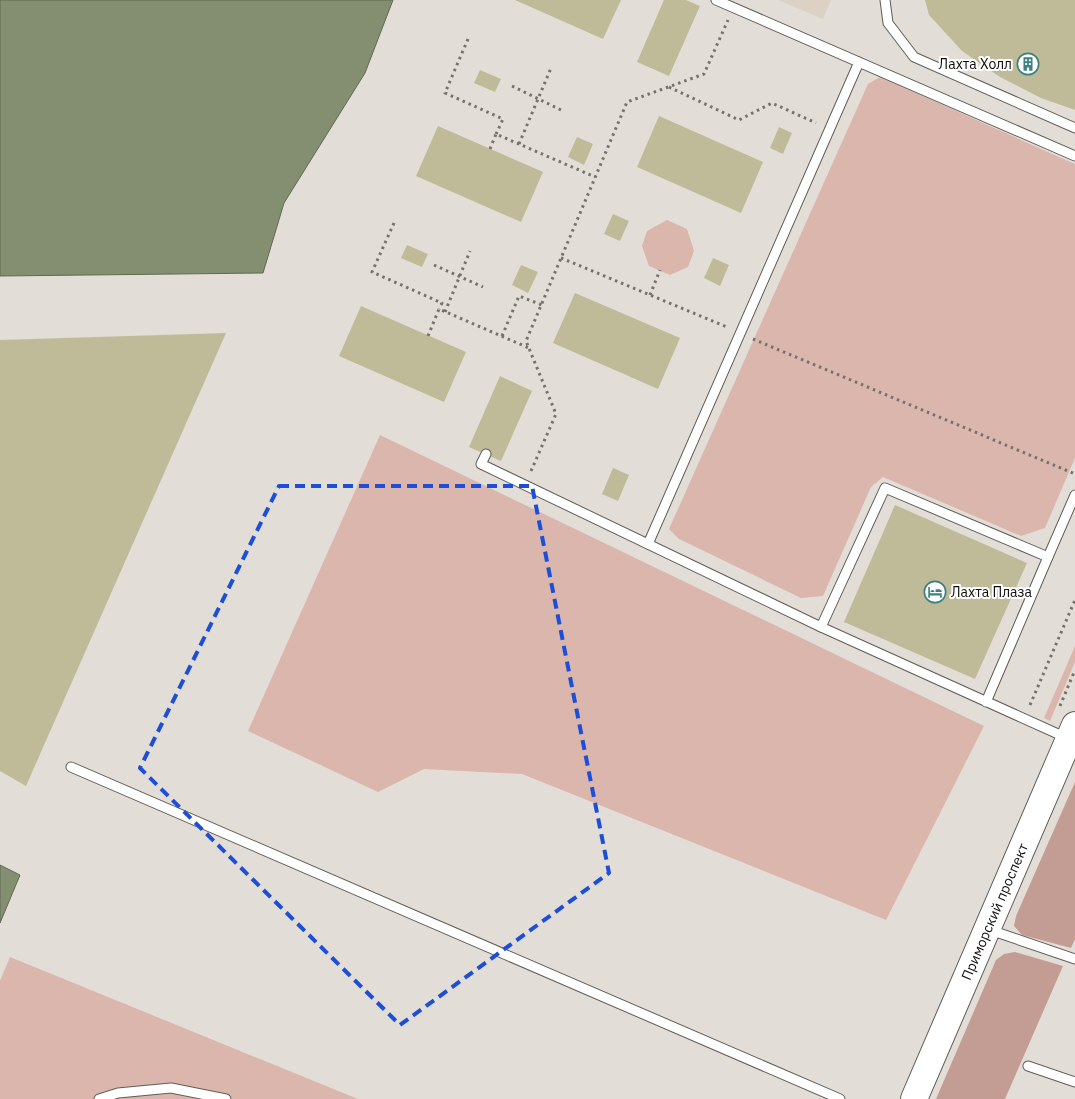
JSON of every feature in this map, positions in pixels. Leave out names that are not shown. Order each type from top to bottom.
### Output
[{"type":"street","name":"Приморский проспект","points":[[914,1099],[987,929],[1067,724]]},
{"type":"lane","points":[[716,0],[1075,156]]},
{"type":"lane","points":[[885,0],[888,23],[914,57],[1075,128]]},
{"type":"lane","points":[[648,544],[859,62]]},
{"type":"lane","points":[[486,454],[481,464],[821,627],[1024,719],[1067,724]]},
{"type":"lane","points":[[821,627],[885,488],[1048,557]]},
{"type":"lane","points":[[986,702],[1075,495]]},
{"type":"lane","points":[[71,766],[840,1099]]},
{"type":"lane","points":[[987,929],[1075,959]]},
{"type":"lane","points":[[1028,1066],[1075,1082]]},
{"type":"lane","points":[[99,1099],[118,1093],[171,1088],[226,1099]]},
{"type":"path","points":[[525,485],[556,414],[526,341],[627,102],[704,74],[734,8]]},
{"type":"path","points":[[468,39],[445,93],[503,119],[490,149]]},
{"type":"path","points":[[519,144],[551,68]]},
{"type":"path","points":[[512,86],[563,111]]},
{"type":"path","points":[[669,87],[739,120],[772,103],[830,130]]},
{"type":"path","points":[[496,134],[595,178]]},
{"type":"path","points":[[394,223],[372,272],[442,303],[428,336]]},
{"type":"path","points":[[445,312],[470,252]]},
{"type":"path","points":[[561,258],[1075,474]]},
{"type":"path","points":[[434,265],[484,286]]},
{"type":"path","points":[[650,295],[660,270]]},
{"type":"path","points":[[502,336],[519,296],[542,305]]},
{"type":"path","points":[[439,309],[529,349]]},
{"type":"path","points":[[1024,719],[1075,600]]},
{"type":"path","points":[[1067,724],[1075,670]]},
{"type":"highlighted area","points":[[279,486],[532,486],[609,873],[400,1025],[140,768]]},
{"type":"shaded area","points":[[0,0],[393,0],[365,73],[284,203],[263,273],[0,276]]},
{"type":"shaded area","points":[[778,0],[831,0],[823,19]]},
{"type":"shaded area","points":[[880,77],[1075,164],[1075,458],[1045,528],[1021,536],[883,477],[871,487],[823,596],[801,598],[679,539],[669,529],[868,84]]},
{"type":"shaded area","points":[[667,220],[687,229],[694,251],[688,267],[670,275],[649,266],[642,246],[647,231]]},
{"type":"shaded area","points":[[380,435],[984,726],[886,920],[522,774],[424,769],[378,792],[248,731]]},
{"type":"shaded area","points":[[1075,646],[1075,662],[1050,721],[1044,718]]},
{"type":"shaded area","points":[[1075,782],[1075,939],[1071,948],[1022,935],[1014,926],[1016,916]]},
{"type":"shaded area","points":[[0,865],[20,875],[0,923]]},
{"type":"shaded area","points":[[1015,952],[1063,966],[1005,1099],[936,1099],[996,960],[1004,954]]},
{"type":"shaded area","points":[[10,957],[358,1099],[0,1099],[0,981]]},
{"type":"building","points":[[515,0],[621,0],[603,39]]},
{"type":"building","points":[[664,0],[686,0],[700,6],[669,76],[637,62]]},
{"type":"building","name":"Лахта Холл","points":[[925,0],[1075,0],[1075,110],[1041,98],[1000,77],[962,51],[929,15]]},
{"type":"building","points":[[480,70],[501,79],[495,92],[474,83]]},
{"type":"building","points":[[659,116],[763,162],[741,213],[637,167]]},
{"type":"building","points":[[438,126],[543,172],[521,222],[416,176]]},
{"type":"building","points":[[779,127],[792,133],[783,154],[770,148]]},
{"type":"building","points":[[577,137],[593,144],[584,165],[568,157]]},
{"type":"building","points":[[613,214],[629,221],[620,241],[604,234]]},
{"type":"building","points":[[407,245],[428,254],[422,267],[401,258]]},
{"type":"building","points":[[713,258],[729,265],[720,286],[704,278]]},
{"type":"building","points":[[521,265],[538,272],[528,293],[512,285]]},
{"type":"building","points":[[575,293],[680,338],[658,389],[553,343]]},
{"type":"building","points":[[361,306],[466,352],[444,402],[339,356]]},
{"type":"building","points":[[226,333],[26,786],[0,771],[0,340]]},
{"type":"building","points":[[500,376],[532,391],[501,461],[469,447]]},
{"type":"building","points":[[613,468],[629,475],[618,501],[602,494]]},
{"type":"building","name":"Лахта Плаза","points":[[895,505],[1027,563],[975,679],[844,622]]},
{"type":"place","name":"Лахта Холл","points":[[1028,64]]},
{"type":"place","name":"Лахта Плаза","points":[[935,592]]}]
